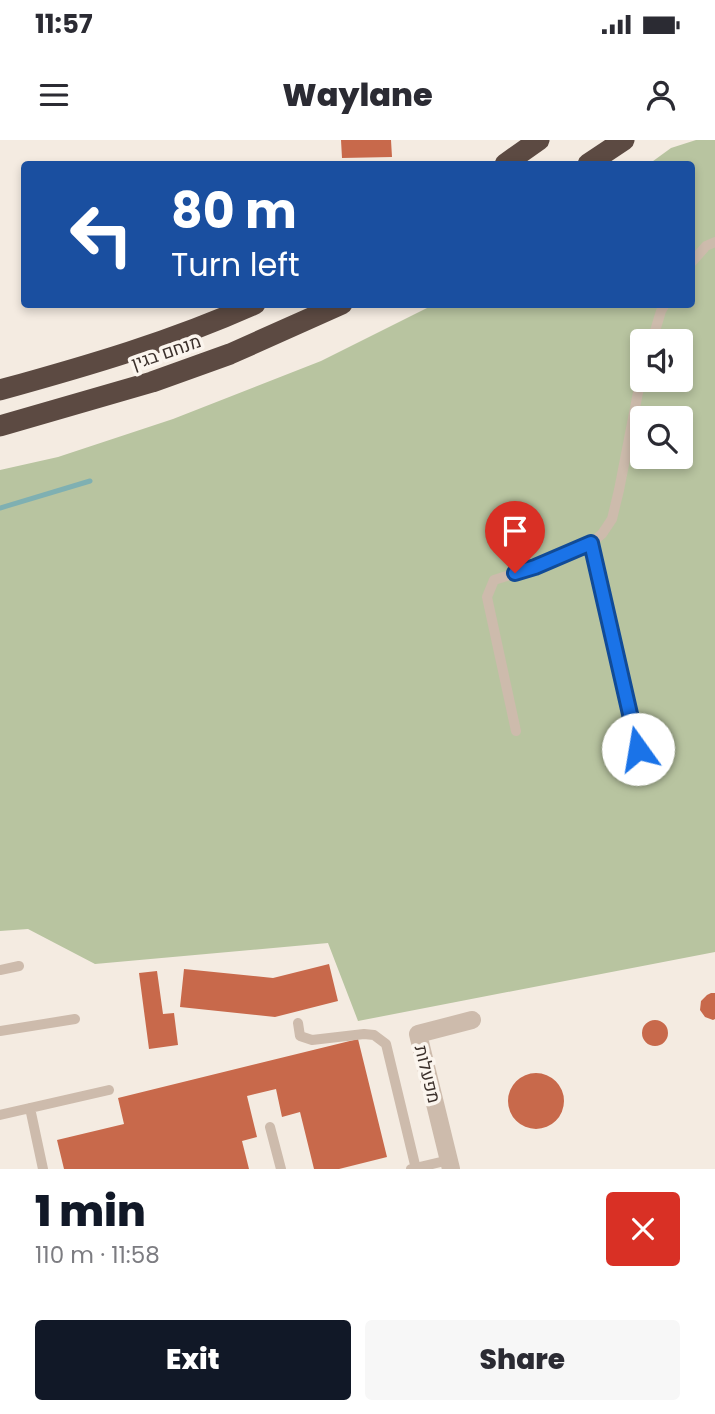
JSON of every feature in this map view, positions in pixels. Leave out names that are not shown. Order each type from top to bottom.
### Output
[{"type":"highway","points":[[509,161],[539,140]]},
{"type":"highway","points":[[593,161],[624,140]]},
{"type":"highway","name":"מנחם בגין","points":[[0,390],[141,348],[246,308]]},
{"type":"highway","name":"מנחם בגין","points":[[0,426],[126,390],[191,368],[333,308]]},
{"type":"street","name":"מפעלות","points":[[450,1165],[418,1034],[472,1020]]},
{"type":"lane","points":[[695,258],[706,246],[715,242]]},
{"type":"lane","points":[[656,329],[663,308]]},
{"type":"lane","points":[[516,732],[487,597],[494,580],[535,567],[591,543],[602,534],[612,519],[620,489],[638,392]]},
{"type":"lane","points":[[591,543],[638,749]]},
{"type":"lane","points":[[0,970],[19,966]]},
{"type":"lane","points":[[0,1031],[75,1019]]},
{"type":"lane","points":[[298,1023],[300,1036],[312,1040],[364,1034],[374,1035],[386,1044],[414,1169],[450,1165]]},
{"type":"lane","points":[[0,1115],[109,1090]]},
{"type":"lane","points":[[30,1108],[43,1169]]},
{"type":"lane","points":[[270,1127],[281,1169]]},
{"type":"green space","points":[[696,140],[715,140],[715,952],[358,1021],[328,943],[95,964],[28,929],[0,931],[0,470],[58,457],[173,419],[321,361],[427,308],[695,308],[695,161],[653,161],[671,148]]},
{"type":"building","points":[[341,140],[391,140],[392,157],[342,158]]},
{"type":"building","points":[[329,964],[338,1001],[275,1017],[180,1007],[184,969],[273,978]]},
{"type":"building","points":[[157,971],[163,1014],[174,1013],[178,1045],[149,1049],[139,973]]},
{"type":"building","points":[[715,993],[713,1020],[705,1017],[700,1010],[701,1001]]},
{"type":"building","points":[[655,1020],[664,1024],[668,1033],[664,1042],[655,1046],[646,1042],[642,1033],[646,1024]]},
{"type":"building","points":[[358,1039],[387,1157],[339,1169],[314,1169],[300,1112],[282,1117],[276,1089],[247,1096],[257,1137],[242,1141],[249,1169],[64,1169],[57,1140],[124,1124],[118,1098]]},
{"type":"building","points":[[530,1073],[542,1073],[556,1081],[564,1095],[562,1112],[556,1121],[542,1129],[530,1129],[513,1117],[508,1107],[508,1095],[520,1078]]},
{"type":"waterway","points":[[0,508],[90,481]]},
{"type":"route","points":[[515,573],[591,543],[638,749]]}]
